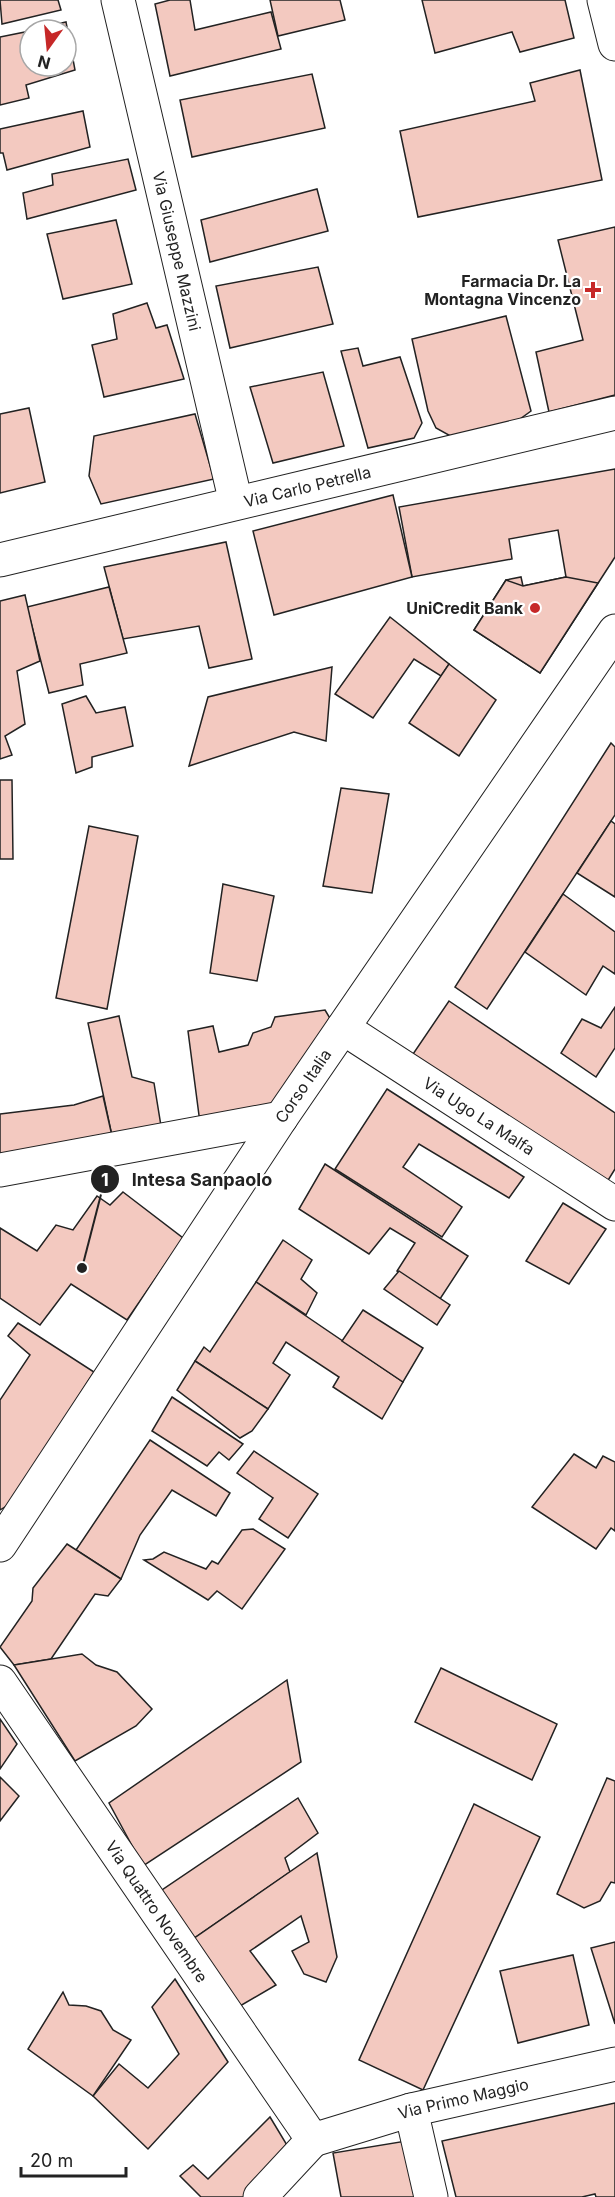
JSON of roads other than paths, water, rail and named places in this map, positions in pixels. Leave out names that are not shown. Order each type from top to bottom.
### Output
[{"type":"street","name":"Via Giuseppe Mazzini","points":[[118,0],[236,503]]},
{"type":"street","points":[[604,0],[615,44]]},
{"type":"street","name":"Via Carlo Petrella","points":[[0,560],[615,413]]},
{"type":"street","name":"Corso Italia","points":[[0,1545],[281,1118],[615,631]]},
{"type":"street","name":"Via Ugo La Malfa","points":[[343,1028],[615,1204]]},
{"type":"street","points":[[0,1170],[281,1118]]},
{"type":"street","name":"Via Quattro Novembre","points":[[0,1682],[313,2140]]},
{"type":"street","name":"Via Primo Maggio","points":[[313,2140],[411,2110],[615,2064]]},
{"type":"street","points":[[411,2110],[431,2197]]},
{"type":"street","points":[[261,2197],[313,2140]]},
{"type":"place","name":"Farmacia Dr. La Montagna Vincenzo","points":[[593,290]]},
{"type":"place","name":"UniCredit Bank","points":[[535,608]]},
{"type":"place","name":"Intesa Sanpaolo","points":[[82,1268]]}]
